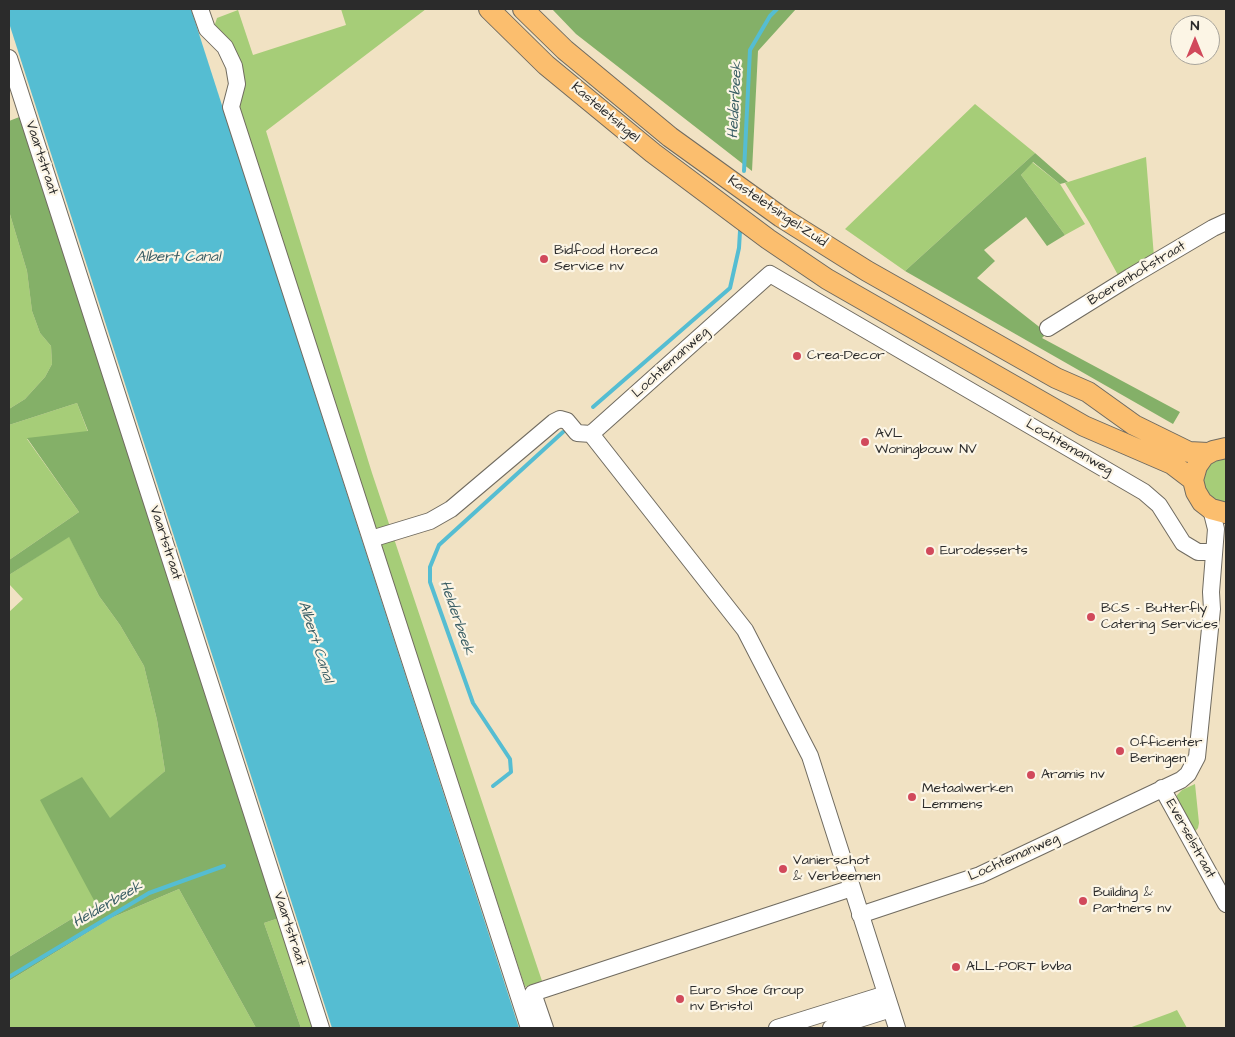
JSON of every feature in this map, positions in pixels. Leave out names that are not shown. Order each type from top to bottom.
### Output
[{"type":"main road","name":"Kasteletsingel","points":[[489,9],[546,65],[653,154],[728,209]]},
{"type":"main road","name":"Kasteletsingel-Zuid","points":[[523,9],[565,50],[670,137],[781,217],[867,271],[1056,378],[1088,392],[1134,425],[1189,452],[1220,446]]},
{"type":"main road","name":"Kasteletsingel-Zuid","points":[[728,209],[827,279],[892,317],[1084,426],[1172,464],[1193,480]]},
{"type":"main road","points":[[1218,511],[1202,502],[1196,492],[1193,480],[1199,461],[1220,446]]},
{"type":"street","points":[[200,9],[207,29],[225,47],[234,66],[237,84],[231,107],[529,1028]]},
{"type":"street","name":"Vaartstraat","points":[[9,58],[321,1028]]},
{"type":"street","name":"Boerenhofstraat","points":[[1048,328],[1130,277],[1226,222]]},
{"type":"street","name":"Lochtemanweg","points":[[591,434],[770,274],[1144,492],[1159,505],[1184,543],[1198,552],[1220,548]]},
{"type":"street","points":[[372,539],[430,521],[451,509],[554,422],[560,419],[567,421],[578,433],[591,434],[745,630],[810,756],[897,1028]]},
{"type":"street","name":"Everselstraat","points":[[1218,511],[1216,529],[1220,548],[1211,592],[1212,609],[1197,757],[1188,774],[1181,780],[1162,788],[1226,904]]},
{"type":"street","name":"Lochtemanweg","points":[[860,916],[980,875],[1162,788]]},
{"type":"street","points":[[545,1028],[533,993],[852,888]]},
{"type":"street","points":[[777,1028],[888,1001]]},
{"type":"street","points":[[831,1028],[888,1001]]},
{"type":"green space","points":[[341,9],[426,9],[266,131],[372,473],[542,981],[525,987],[213,30],[217,18],[238,10],[253,55],[346,25]]},
{"type":"green space","points":[[552,9],[796,9],[758,51],[752,171],[576,34]]},
{"type":"green space","points":[[975,104],[1035,153],[905,271],[845,229]]},
{"type":"green space","points":[[22,116],[279,918],[264,923],[301,1028],[256,1028],[179,889],[111,918],[9,981],[9,957],[96,904],[40,800],[82,777],[110,818],[165,771],[157,720],[144,666],[120,625],[99,596],[69,537],[9,575],[9,560],[79,512],[27,438],[88,431],[77,403],[9,425],[9,409],[25,399],[45,377],[52,364],[51,346],[40,333],[32,311],[27,271],[9,211],[9,121]]},
{"type":"green space","points":[[1035,153],[1068,182],[1060,184],[1033,162],[1021,175],[1065,235],[1047,246],[1026,217],[984,250],[995,261],[977,278],[1047,333],[1042,338],[1180,412],[1173,424],[905,271]]},
{"type":"green space","points":[[1146,157],[1154,257],[1119,277],[1065,183]]},
{"type":"green space","points":[[1032,162],[1060,184],[1085,224],[1065,235],[1021,175]]},
{"type":"green space","points":[[9,211],[27,271],[32,311],[40,333],[51,346],[52,364],[45,377],[25,399],[9,409]]},
{"type":"green space","points":[[77,403],[88,432],[27,439],[79,512],[9,560],[9,425]]},
{"type":"green space","points":[[1222,457],[1226,457],[1226,504],[1218,502],[1207,495],[1202,480],[1209,464]]},
{"type":"green space","points":[[69,536],[99,596],[120,625],[144,666],[157,720],[165,771],[110,819],[96,904],[9,957],[9,612],[23,599],[9,584],[9,575]]},
{"type":"green space","points":[[1195,784],[1199,823],[1194,833],[1176,799],[1182,790]]},
{"type":"green space","points":[[179,889],[256,1028],[9,1028],[9,981],[111,918]]},
{"type":"green space","points":[[279,918],[315,1028],[301,1028],[264,923]]},
{"type":"green space","points":[[1177,1010],[1187,1028],[1129,1028],[1170,1013]]},
{"type":"water","name":"Albert Canal","points":[[9,9],[191,9],[519,1028],[332,1028],[9,23]]},
{"type":"waterway","name":"Helderbeek","points":[[744,171],[750,50],[770,16],[777,9]]},
{"type":"waterway","name":"Helderbeek","points":[[593,407],[730,288],[739,248],[740,231]]},
{"type":"waterway","name":"Helderbeek","points":[[493,786],[511,772],[510,759],[473,703],[430,582],[430,567],[439,545],[563,432]]},
{"type":"waterway","name":"Helderbeek","points":[[9,977],[149,893],[224,866]]},
{"type":"place","name":"Bidfood Horeca Service nv","points":[[544,259]]},
{"type":"place","name":"Crea-Decor","points":[[797,356]]},
{"type":"place","name":"AVL Woningbouw NV","points":[[865,442]]},
{"type":"place","name":"Eurodesserts","points":[[930,551]]},
{"type":"place","name":"BCS - Butterfly Catering Services","points":[[1091,617]]},
{"type":"place","name":"Officenter Beringen","points":[[1120,751]]},
{"type":"place","name":"Aramis nv","points":[[1031,775]]},
{"type":"place","name":"Metaalwerken Lemmens","points":[[912,797]]},
{"type":"place","name":"Vanierschot & Verbeemen","points":[[783,869]]},
{"type":"place","name":"Building & Partners nv","points":[[1083,901]]},
{"type":"place","name":"ALL-PORT bvba","points":[[956,967]]},
{"type":"place","name":"Euro Shoe Group nv Bristol","points":[[680,999]]}]
